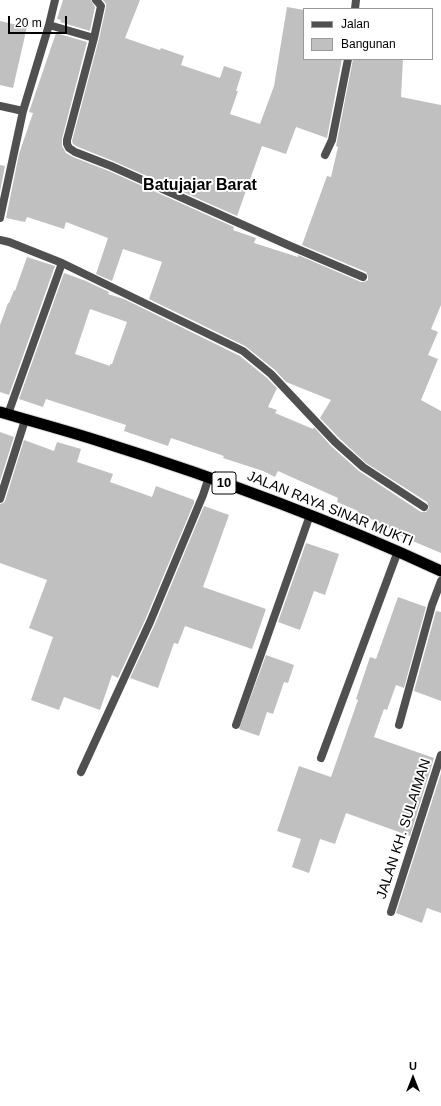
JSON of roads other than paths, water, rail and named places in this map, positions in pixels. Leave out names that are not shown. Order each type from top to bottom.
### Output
[{"type":"highway","name":"JALAN RAYA SINAR MUKTI","points":[[4,413],[101,442],[209,477],[310,515],[398,551],[441,571]]},
{"type":"street","points":[[0,218],[23,111],[55,0]]},
{"type":"street","points":[[96,0],[101,6],[67,140],[69,148],[75,152],[111,166],[363,277]]},
{"type":"street","points":[[49,25],[94,38]]},
{"type":"street","points":[[325,154],[332,140],[348,60]]},
{"type":"street","points":[[0,106],[23,111]]},
{"type":"street","points":[[0,240],[9,242],[62,263],[243,352],[271,374],[336,442],[363,467],[424,508]]},
{"type":"street","points":[[4,413],[62,263]]},
{"type":"street","points":[[0,499],[25,420]]},
{"type":"street","points":[[81,772],[150,622],[203,495],[209,477]]},
{"type":"street","points":[[236,725],[310,515]]},
{"type":"street","points":[[321,758],[398,551]]},
{"type":"street","points":[[399,725],[432,605],[441,581]]},
{"type":"street","name":"JALAN KH. SULAIMAN","points":[[391,912],[441,755]]},
{"type":"district","name":"Batujajar Barat","points":[[200,186]]}]
